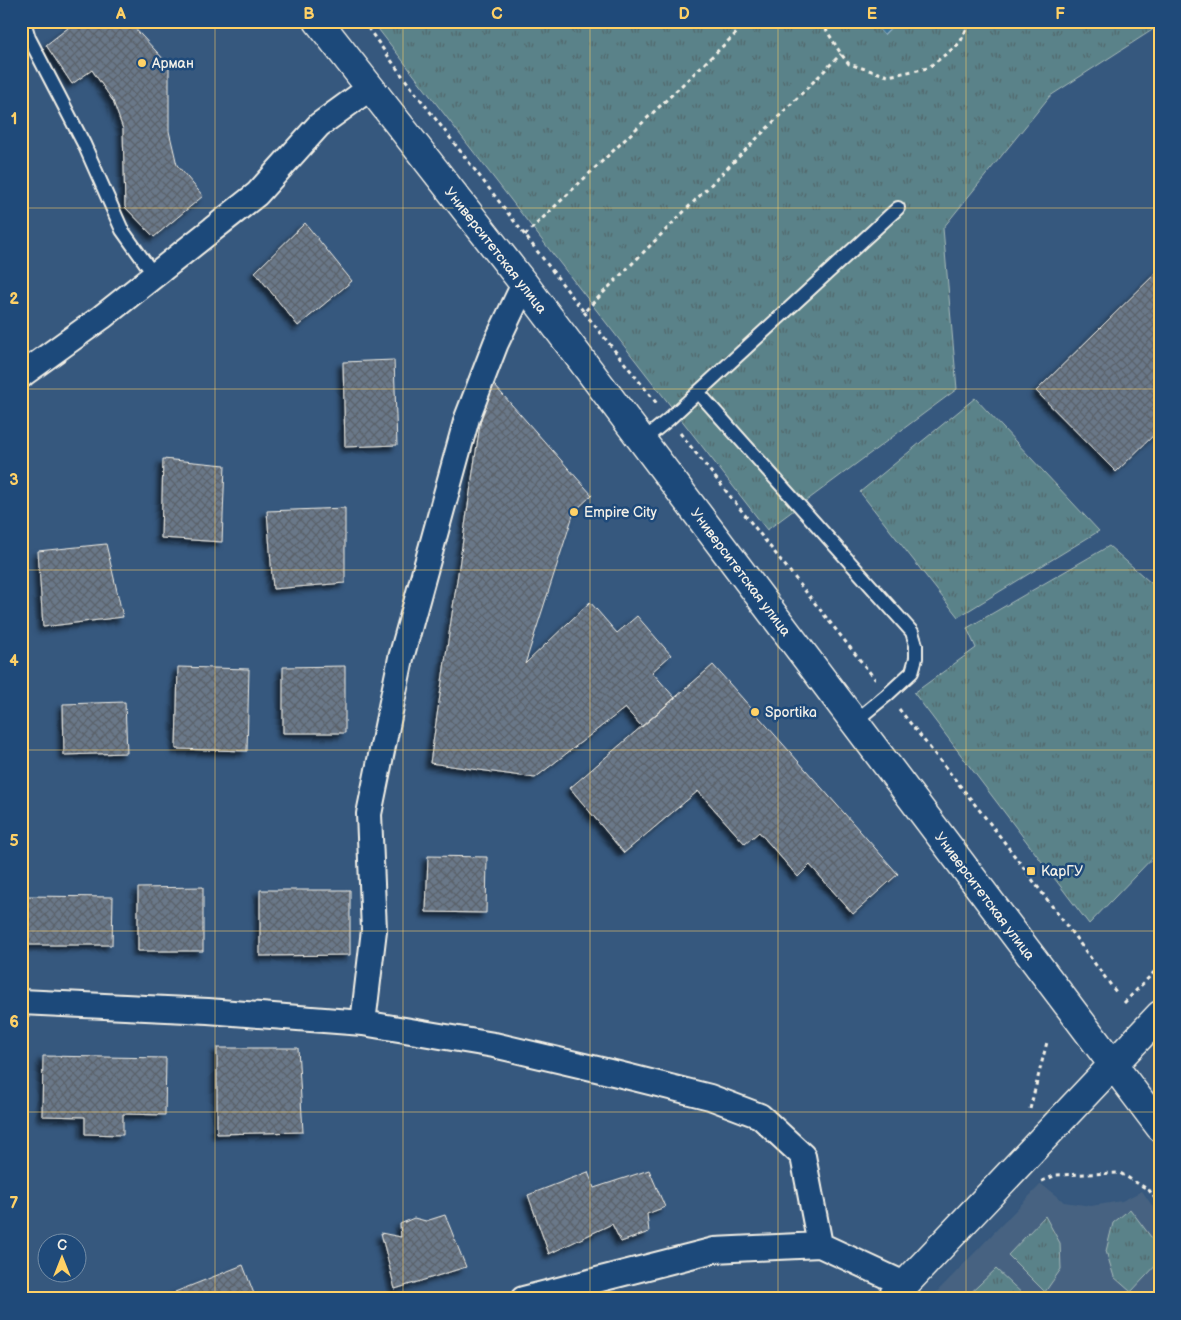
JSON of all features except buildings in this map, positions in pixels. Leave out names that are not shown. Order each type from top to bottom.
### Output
[{"type":"main road","name":"Университетская улица","points":[[318,21],[524,284],[1160,1127]]},
{"type":"main road","points":[[898,1291],[1160,1015]]},
{"type":"street","points":[[21,376],[102,317],[257,194],[319,125],[370,88]]},
{"type":"street","points":[[363,1023],[374,930],[369,814],[401,658],[467,418],[496,342],[524,284]]},
{"type":"street","points":[[21,1002],[208,1011],[363,1023],[494,1045],[710,1097],[760,1116],[803,1156],[820,1245]]},
{"type":"street","points":[[523,1299],[714,1250],[820,1245],[898,1291]]},
{"type":"lane","points":[[24,21],[29,38],[84,144],[122,230],[154,275]]},
{"type":"lane","points":[[642,440],[669,419],[898,208]]},
{"type":"lane","points":[[698,392],[912,632],[916,645],[916,658],[912,672],[888,695],[854,722]]},
{"type":"path","points":[[363,21],[401,74],[584,312],[996,831],[1116,992]]},
{"type":"path","points":[[525,235],[749,21]]},
{"type":"path","points":[[821,21],[849,64],[888,76],[928,68],[960,43],[970,21]]},
{"type":"path","points":[[584,312],[841,54]]},
{"type":"path","points":[[1124,1002],[1160,966]]},
{"type":"path","points":[[1030,1108],[1048,1042]]},
{"type":"path","points":[[1036,1185],[1056,1175],[1120,1173],[1149,1190],[1160,1205]]},
{"type":"shaded area","points":[[861,21],[903,21],[904,26],[894,25],[884,35],[875,25],[861,25]]},
{"type":"shaded area","points":[[1041,1184],[1064,1202],[1091,1206],[1122,1201],[1142,1191],[1160,1217],[1160,1299],[930,1299]]},
{"type":"green space","points":[[372,21],[1160,21],[1160,25],[1050,96],[943,228],[957,389],[767,530]]},
{"type":"green space","points":[[975,398],[1099,531],[958,617],[860,492]]},
{"type":"green space","points":[[1109,546],[1160,591],[1160,850],[1089,924],[914,693],[976,648],[967,628]]},
{"type":"green space","points":[[1130,1209],[1160,1249],[1160,1261],[1131,1292],[1114,1277],[1106,1251],[1113,1223]]},
{"type":"green space","points":[[1045,1216],[1060,1243],[1061,1269],[1045,1292],[1008,1255]]},
{"type":"green space","points":[[996,1269],[1028,1299],[964,1299]]},
{"type":"place","name":"Арман","points":[[142,63]]},
{"type":"place","name":"Empire City","points":[[574,512]]},
{"type":"place","name":"Sportika","points":[[755,712]]},
{"type":"place","name":"КарГУ","points":[[1031,871]]}]
